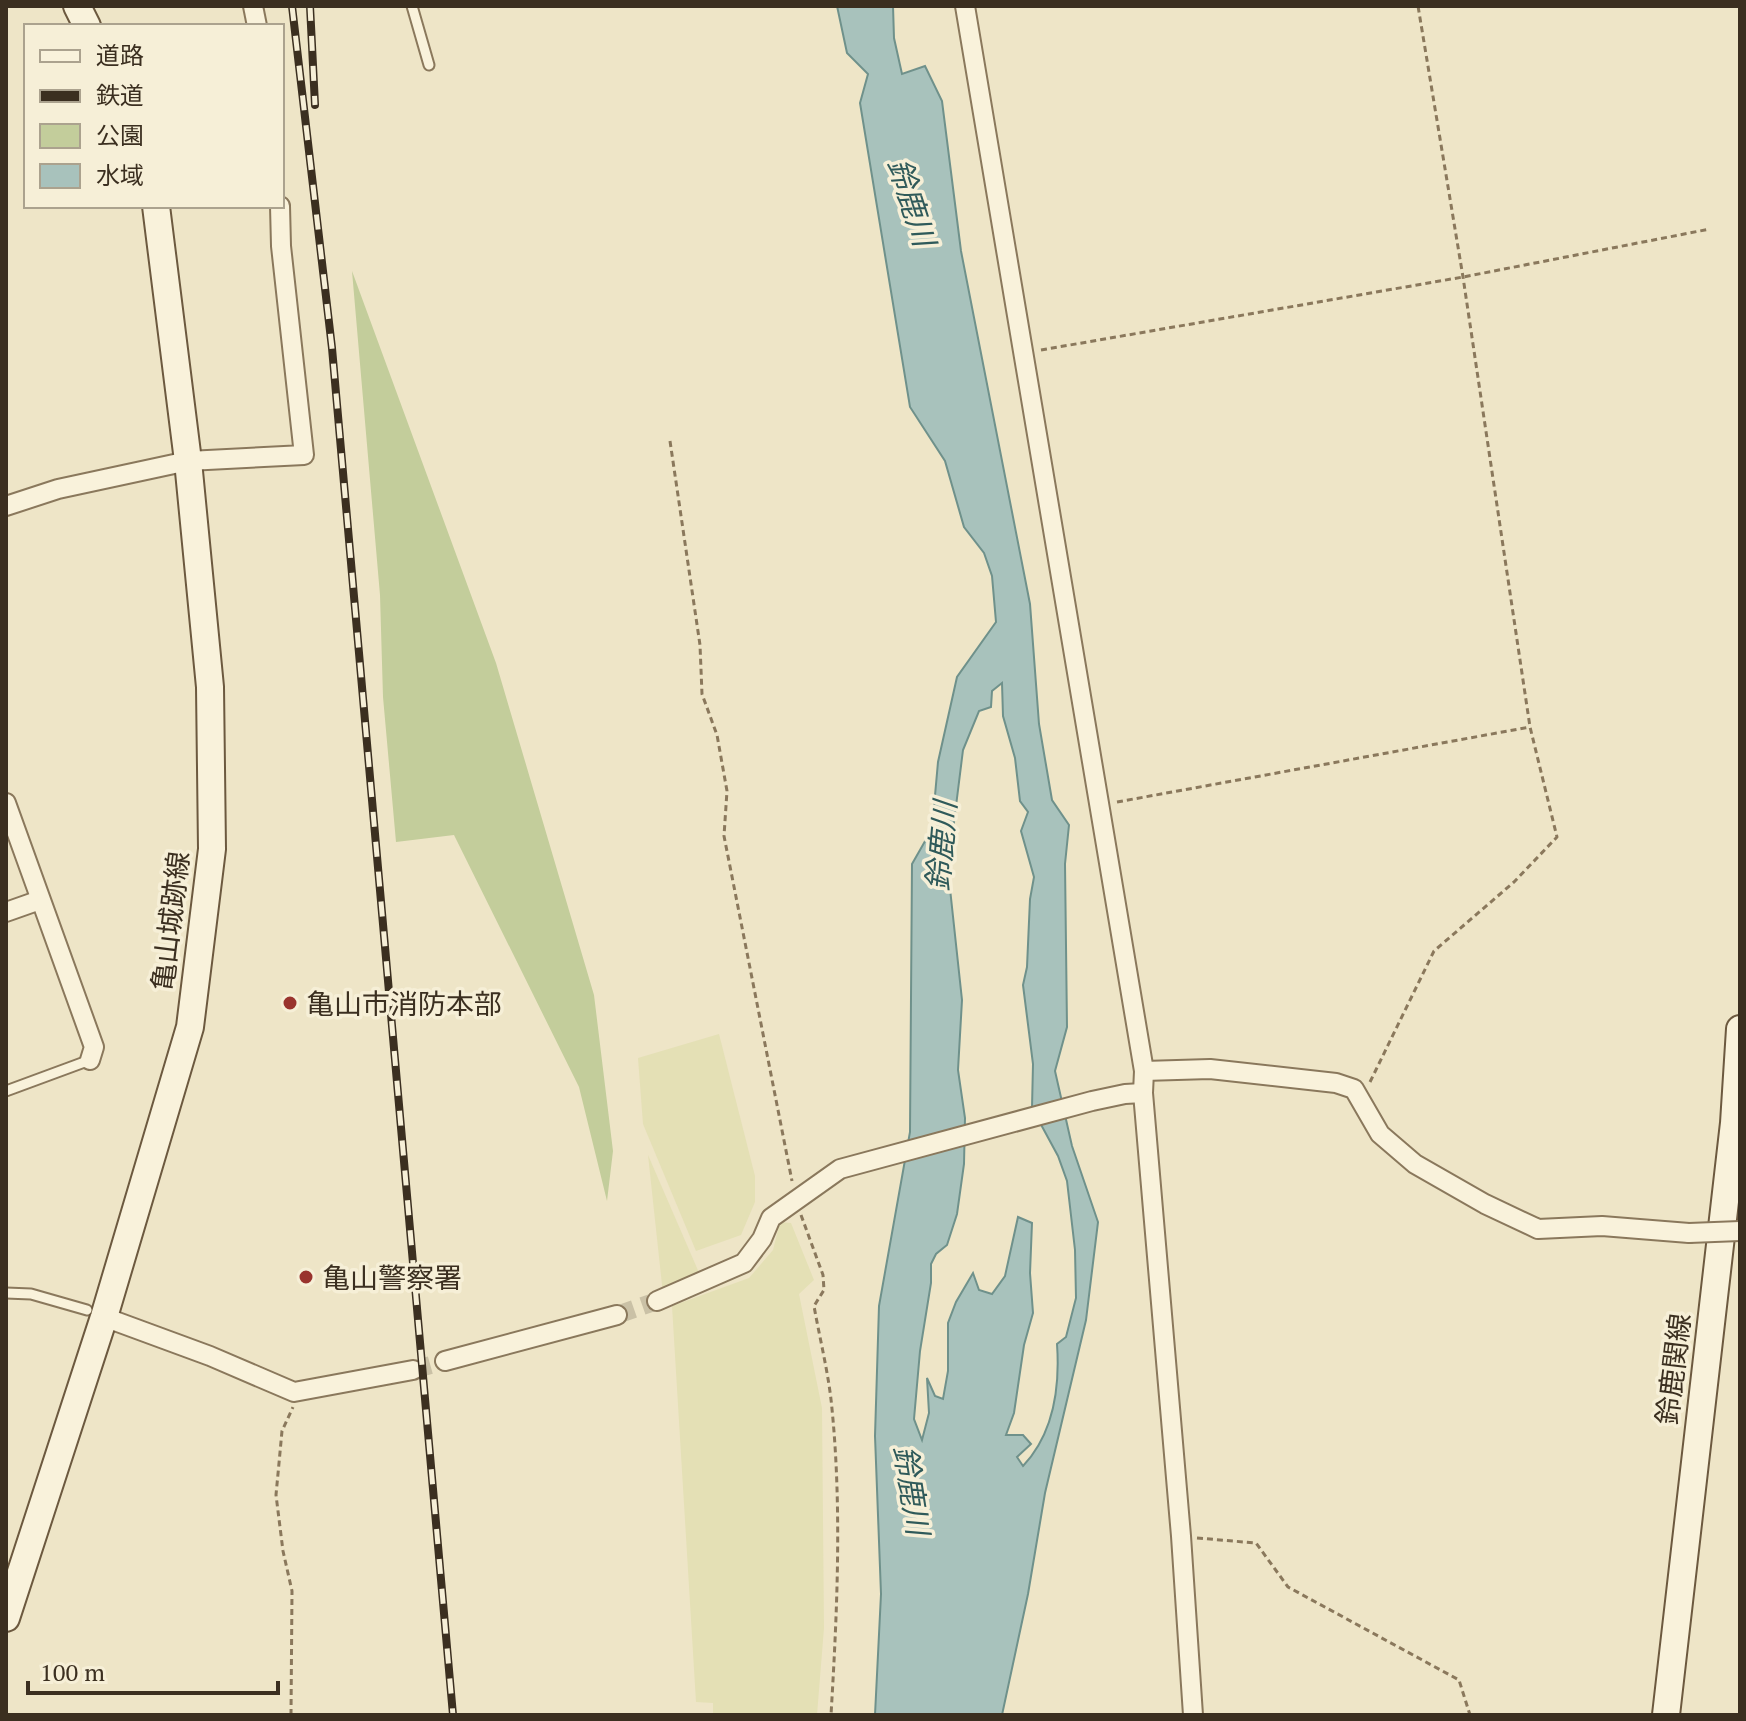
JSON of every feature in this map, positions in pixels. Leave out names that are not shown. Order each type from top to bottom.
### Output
[{"type":"main road","points":[[77,6],[86,24]]},
{"type":"main road","name":"亀山城跡線","points":[[6,1618],[95,1314],[190,1027],[212,849],[210,687],[188,461],[156,208]]},
{"type":"main road","name":"鈴鹿関線","points":[[1666,1715],[1734,1123],[1740,1029]]},
{"type":"street","points":[[965,6],[1144,1071],[1134,1093],[1181,1536],[1193,1715]]},
{"type":"street","points":[[6,506],[58,489],[188,461],[304,455],[281,246],[280,208]]},
{"type":"street","points":[[6,803],[94,1047],[90,1060]]},
{"type":"street","points":[[6,912],[40,900]]},
{"type":"street","points":[[1144,1071],[1210,1069],[1336,1083],[1354,1089],[1380,1134],[1415,1164],[1485,1204],[1538,1229],[1602,1226],[1689,1233],[1740,1231]]},
{"type":"street","points":[[657,1301],[744,1263],[762,1239],[771,1218],[840,1169],[1134,1093]]},
{"type":"street","points":[[95,1314],[210,1356],[294,1392],[413,1370]]},
{"type":"street","points":[[445,1361],[617,1315]]},
{"type":"lane","points":[[412,6],[429,65]]},
{"type":"lane","points":[[6,1091],[90,1060]]},
{"type":"lane","points":[[6,1293],[31,1294],[95,1314]]},
{"type":"path","points":[[1361,1099],[1434,951],[1514,882],[1557,837],[1530,727],[1463,277],[1418,6]]},
{"type":"path","points":[[1022,353],[1463,277],[1710,229]]},
{"type":"path","points":[[670,441],[700,645],[702,694],[717,735],[727,791],[724,836],[796,1199],[823,1275],[824,1290],[814,1306],[832,1408],[838,1543],[831,1715]]},
{"type":"path","points":[[1101,805],[1530,727]]},
{"type":"path","points":[[291,1715],[292,1591],[276,1495],[282,1431],[292,1410],[294,1392]]},
{"type":"path","points":[[1181,1536],[1256,1543],[1288,1587],[1459,1680],[1470,1715]]},
{"type":"shaded area","points":[[719,1034],[755,1176],[755,1202],[741,1235],[696,1251],[643,1124],[638,1058]]},
{"type":"shaded area","points":[[648,1155],[700,1275],[663,1294]]},
{"type":"shaded area","points":[[780,1222],[791,1223],[814,1280],[799,1294],[822,1408],[824,1628],[817,1715],[713,1715],[713,1703],[696,1702],[672,1306],[749,1278],[773,1250]]},
{"type":"green space","points":[[352,271],[496,663],[594,995],[613,1151],[607,1201],[579,1087],[454,835],[396,842],[383,697],[380,595]]},
{"type":"water","name":"鈴鹿川","points":[[837,6],[893,6],[894,38],[902,74],[925,66],[942,101],[961,251],[1030,604],[1039,724],[1052,800],[1069,825],[1065,864],[1067,1027],[1055,1071],[1072,1146],[1098,1222],[1086,1320],[1045,1493],[1028,1594],[1002,1715],[875,1715],[881,1594],[875,1436],[879,1306],[910,1132],[912,864],[932,829],[938,762],[957,677],[996,622],[992,576],[984,553],[964,527],[945,461],[910,407],[860,103],[868,74],[847,53]],"holes":[[[1002,683],[1003,716],[1015,758],[1020,801],[1028,812],[1021,831],[1034,877],[1023,985],[1033,1064],[1032,1108],[1058,1156],[1067,1181],[1075,1250],[1076,1298],[1066,1337],[1057,1344],[1053,1409],[1042,1439],[1023,1466],[1017,1457],[1031,1444],[1023,1435],[1006,1435],[1014,1413],[1024,1345],[1033,1313],[1030,1273],[1032,1223],[1018,1217],[1005,1276],[992,1294],[979,1290],[973,1273],[948,1323],[948,1371],[943,1399],[935,1396],[927,1378],[929,1413],[922,1440],[914,1419],[931,1264],[936,1254],[947,1245],[957,1214],[964,1164],[965,1118],[958,1070],[962,1000],[948,870],[963,750],[979,711],[991,707],[992,691]]]},
{"type":"tunnel","points":[[617,1315],[657,1301]]},
{"type":"tunnel","points":[[413,1370],[445,1361]]},
{"type":"railway","points":[[292,6],[332,348],[453,1715]]},
{"type":"railway","points":[[310,6],[315,105]]},
{"type":"place","name":"亀山市消防本部","points":[[290,1003]]},
{"type":"place","name":"亀山警察署","points":[[306,1277]]}]
